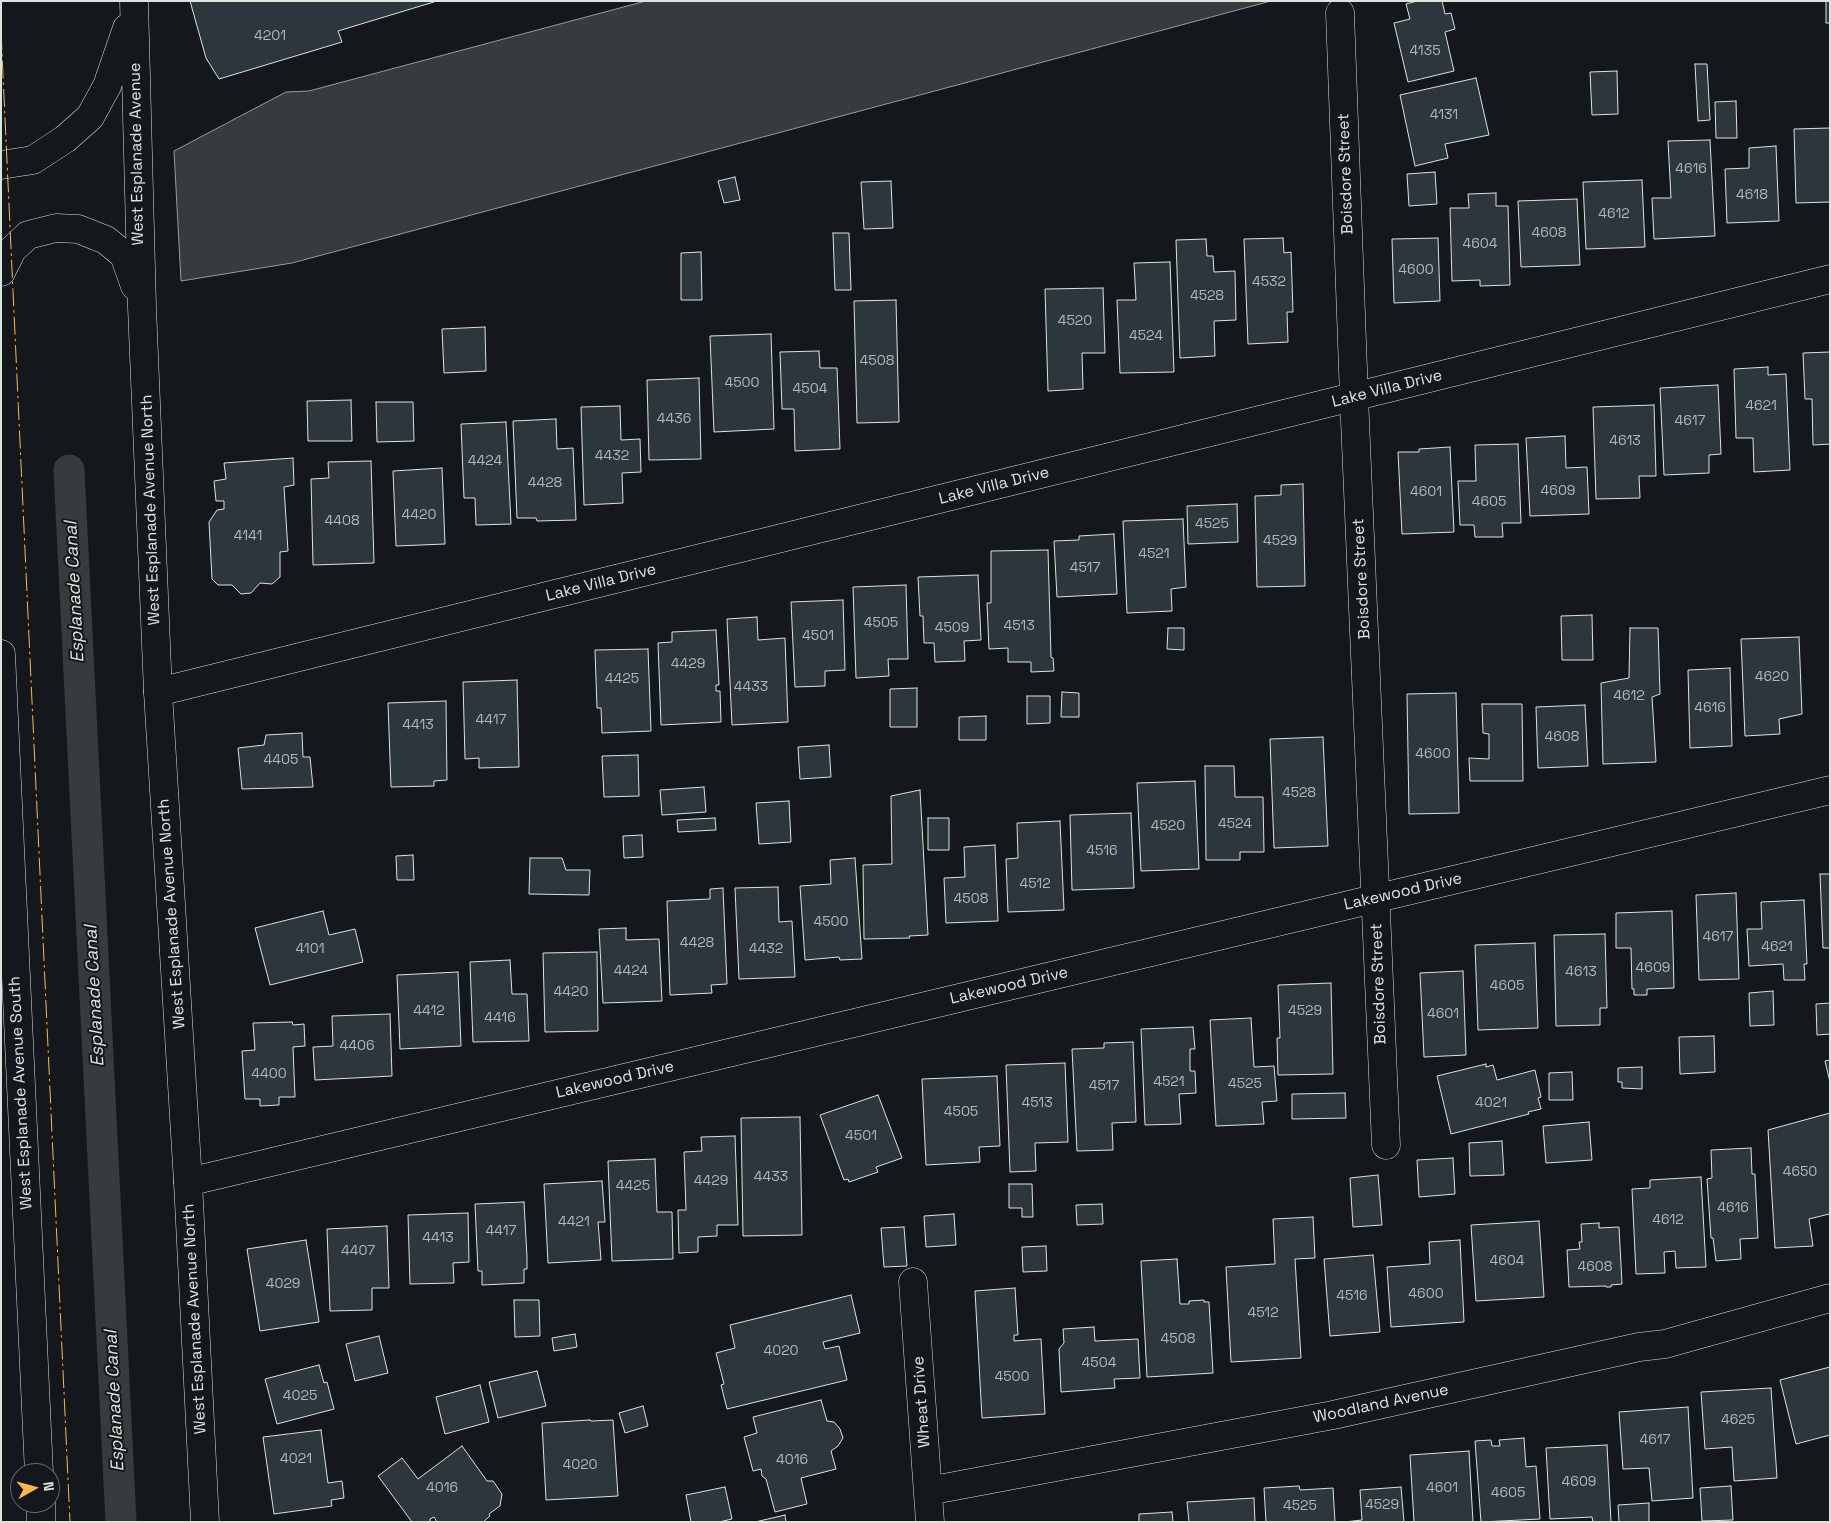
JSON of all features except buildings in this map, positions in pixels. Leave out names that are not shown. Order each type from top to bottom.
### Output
[{"type":"street","points":[[1,166],[32,160],[65,139],[90,117],[108,86],[134,5]]},
{"type":"street","name":"West Esplanade Avenue","points":[[134,5],[142,307]]},
{"type":"street","name":"Boisdore Street","points":[[1340,13],[1354,397],[1386,1145]]},
{"type":"street","points":[[1,272],[12,250],[28,234],[56,228],[78,229],[106,240],[124,254],[142,307]]},
{"type":"street","name":"Lake Villa Drive","points":[[158,692],[1830,278]]},
{"type":"street","name":"West Esplanade Avenue North","points":[[142,307],[158,692],[188,1182],[205,1522]]},
{"type":"street","name":"West Esplanade Avenue South","points":[[1,654],[8,980],[38,1463]]},
{"type":"street","name":"Lakewood Drive","points":[[188,1182],[1830,790]]},
{"type":"street","name":"Wheat Drive","points":[[913,1282],[930,1522]]},
{"type":"street","name":"Woodland Avenue","points":[[928,1491],[1333,1415],[1639,1347],[1665,1344],[1830,1298]]},
{"type":"shaded area","points":[[646,1],[1271,1],[292,263],[181,281],[174,151],[286,92],[309,91]]},
{"type":"waterway","name":"Esplanade Canal","points":[[69,470],[121,1522]]},
{"type":"power","points":[[1,32],[70,1522]]}]
